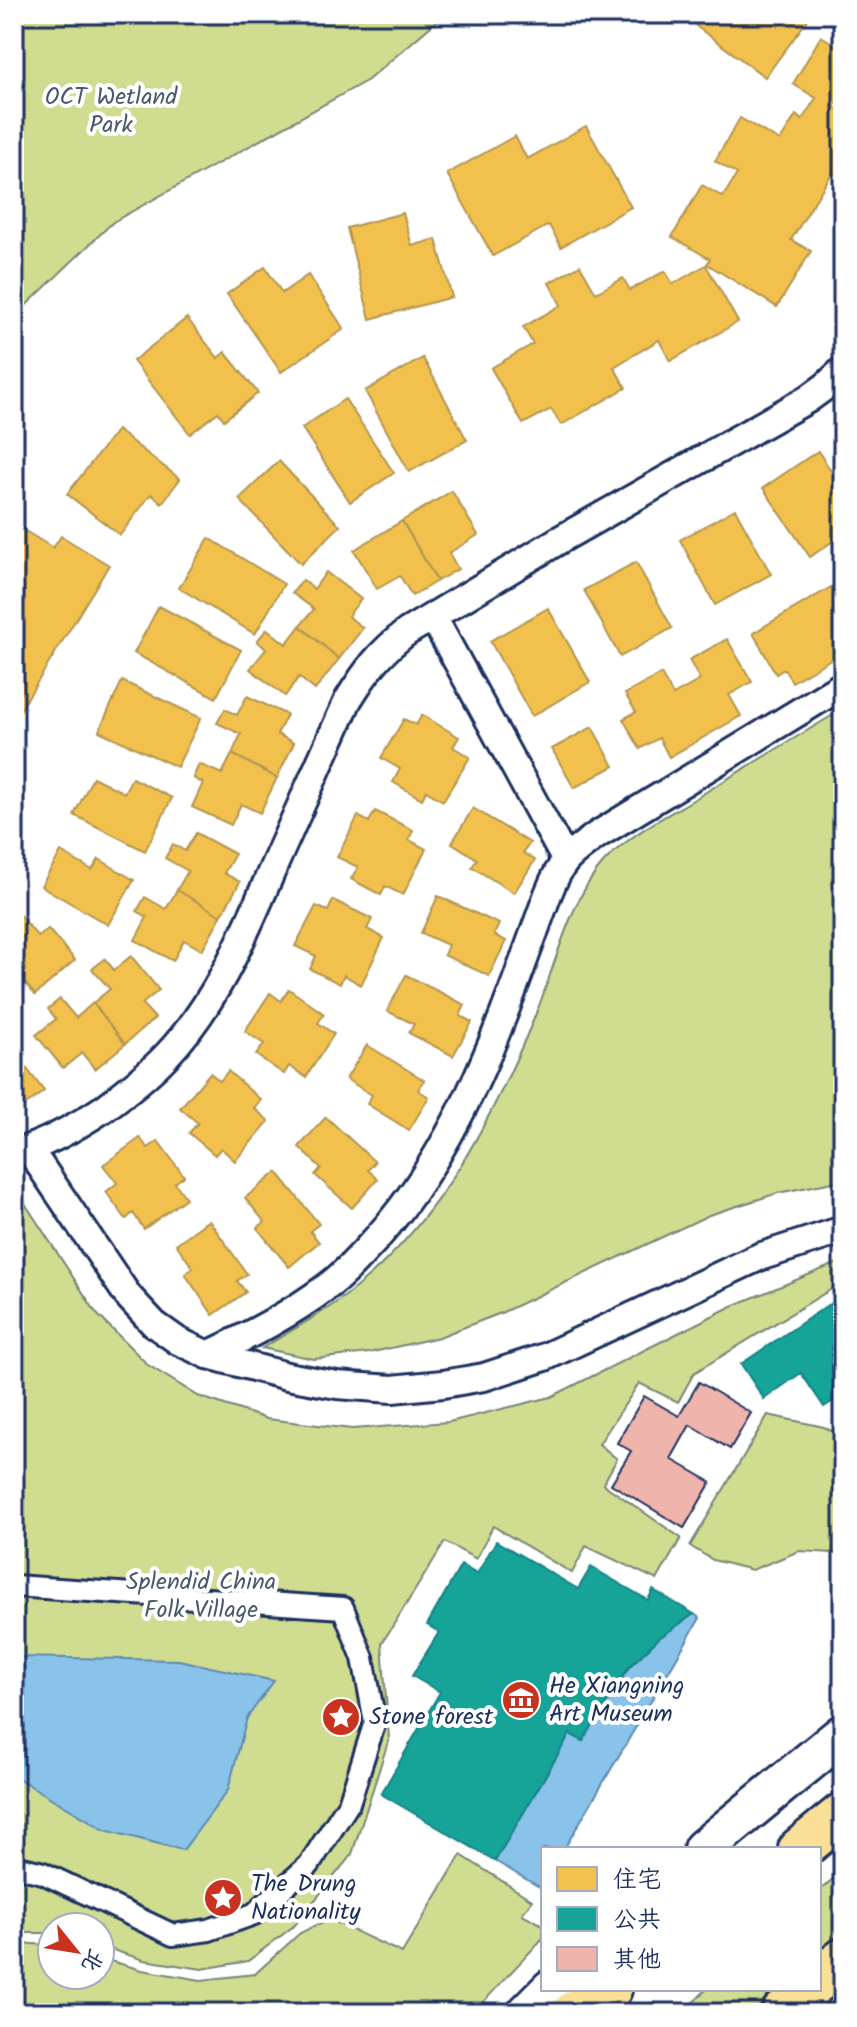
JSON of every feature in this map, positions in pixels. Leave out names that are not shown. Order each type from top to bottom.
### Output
[{"type":"main road","points":[[705,1847],[843,1734]]},
{"type":"main road","points":[[802,1847],[843,1814]]},
{"type":"main road","points":[[821,1978],[843,1960]]},
{"type":"main road","points":[[527,2013],[549,1991]]},
{"type":"main road","points":[[573,2013],[607,1991]]},
{"type":"main road","points":[[610,2013],[634,1991]]},
{"type":"main road","points":[[783,2013],[807,1991]]},
{"type":"street","points":[[843,370],[808,399],[561,539],[387,647],[366,670],[354,690],[245,932],[196,1020],[167,1055],[130,1090],[84,1123],[22,1151],[128,1296],[154,1324],[178,1341],[208,1355],[287,1376],[337,1385],[392,1389],[484,1377],[545,1357],[759,1257],[843,1230]]},
{"type":"street","points":[[433,617],[565,859]]},
{"type":"street","points":[[208,1355],[269,1325],[330,1285],[398,1215],[432,1165],[462,1112],[492,1046],[552,884],[565,859],[597,835],[843,685]]},
{"type":"street","points":[[14,1586],[343,1608],[363,1658],[375,1722],[349,1803],[309,1865],[254,1914],[209,1930],[173,1935],[43,1873],[14,1866]]},
{"type":"green space","name":"OCT Wetland Park","points":[[14,14],[445,14],[368,80],[113,222],[14,317]]},
{"type":"green space","points":[[843,709],[843,1180],[778,1193],[709,1215],[501,1313],[439,1337],[369,1353],[314,1359],[262,1348],[349,1293],[410,1235],[436,1202],[460,1167],[500,1093],[535,1016],[581,895],[604,862],[649,826]]},
{"type":"green space","name":"Splendid China Folk Village","points":[[24,1202],[97,1314],[148,1365],[198,1396],[267,1419],[352,1429],[449,1422],[551,1397],[730,1307],[843,1262],[843,1282],[694,1373],[678,1402],[639,1383],[599,1444],[617,1459],[603,1484],[681,1538],[657,1580],[586,1546],[572,1573],[493,1526],[476,1559],[445,1542],[382,1643],[389,1739],[352,1854],[295,1925],[248,1961],[202,1969],[144,1960],[116,1951],[116,1911],[36,1911],[36,1933],[14,1933],[14,1204]]},
{"type":"green space","points":[[768,1415],[824,1427],[843,1437],[843,1558],[834,1553],[799,1551],[752,1570],[713,1560],[690,1546]]},
{"type":"green space","points":[[461,1855],[532,1900],[522,1914],[541,1924],[541,1940],[473,2013],[45,2013],[14,1996],[14,1943],[36,1944],[36,1991],[116,1991],[116,1963],[201,1980],[255,1974],[300,1933],[329,1919],[402,1953]]},
{"type":"green space","points":[[843,1870],[843,1935],[821,1953],[821,1889]]},
{"type":"green space","points":[[705,1991],[777,1991],[751,2013],[682,2013]]},
{"type":"water","points":[[694,1614],[700,1618],[565,1847],[541,1847],[541,1888],[495,1861],[570,1734],[583,1741],[629,1667],[659,1638]]},
{"type":"water","points":[[14,1657],[179,1660],[274,1681],[247,1718],[228,1790],[183,1850],[105,1830],[14,1776]]},
{"type":"building: 住宅","points":[[705,14],[812,14],[765,77],[696,26]]},
{"type":"building: 住宅","points":[[821,36],[843,49],[843,92],[834,107],[843,112],[843,179],[832,173],[791,240],[811,251],[777,307],[707,264],[710,259],[672,237],[702,185],[723,197],[737,174],[715,161],[740,118],[780,141],[796,115],[802,120],[816,98],[793,84]]},
{"type":"building: 住宅","points":[[586,126],[631,207],[561,247],[549,225],[493,256],[447,174],[515,136],[527,159]]},
{"type":"building: 住宅","points":[[403,213],[412,246],[436,239],[452,297],[370,319],[347,228]]},
{"type":"building: 住宅","points":[[580,265],[596,293],[623,278],[630,290],[665,271],[673,284],[706,265],[738,322],[670,361],[659,340],[614,367],[626,388],[561,425],[551,409],[523,424],[491,368],[533,344],[523,327],[561,305],[549,283]]},
{"type":"building: 住宅","points":[[265,267],[282,293],[308,275],[344,329],[281,372],[227,294]]},
{"type":"building: 住宅","points":[[187,318],[218,358],[225,352],[258,393],[224,420],[218,412],[190,434],[133,361]]},
{"type":"building: 住宅","points":[[423,358],[467,440],[409,472],[365,391]]},
{"type":"building: 住宅","points":[[345,399],[394,473],[350,502],[302,428]]},
{"type":"building: 住宅","points":[[117,430],[180,479],[162,503],[151,494],[120,535],[67,494]]},
{"type":"building: 住宅","points":[[818,451],[843,489],[843,534],[810,557],[763,488]]},
{"type":"building: 住宅","points":[[279,461],[340,526],[301,564],[239,499]]},
{"type":"building: 住宅","points":[[452,491],[478,535],[449,553],[458,569],[437,581],[402,521]]},
{"type":"building: 住宅","points":[[735,509],[771,574],[715,605],[680,540]]},
{"type":"building: 住宅","points":[[402,521],[437,581],[412,596],[400,576],[377,589],[354,550]]},
{"type":"building: 住宅","points":[[17,526],[53,548],[61,536],[109,565],[16,717],[14,611],[24,594],[14,588],[14,532]]},
{"type":"building: 住宅","points":[[209,538],[284,584],[255,634],[179,588]]},
{"type":"building: 住宅","points":[[636,562],[672,628],[620,657],[584,590]]},
{"type":"building: 住宅","points":[[326,572],[361,599],[348,616],[363,628],[339,659],[300,626],[314,609],[292,593],[303,580],[314,589]]},
{"type":"building: 住宅","points":[[843,580],[843,652],[792,682],[784,669],[776,674],[753,633]]},
{"type":"building: 住宅","points":[[159,606],[241,650],[216,698],[134,653]]},
{"type":"building: 住宅","points":[[548,608],[590,682],[532,716],[490,641]]},
{"type":"building: 住宅","points":[[300,626],[339,659],[315,690],[299,677],[285,696],[250,669],[266,649],[257,641],[267,629],[286,644]]},
{"type":"building: 住宅","points":[[727,639],[752,682],[729,695],[741,716],[669,757],[659,738],[640,749],[623,719],[636,712],[625,694],[661,674],[673,695],[700,680],[689,660]]},
{"type":"building: 住宅","points":[[122,681],[201,718],[177,767],[99,731]]},
{"type":"building: 住宅","points":[[247,696],[287,715],[277,734],[294,743],[277,778],[232,754],[241,734],[217,723],[225,709],[237,715]]},
{"type":"building: 住宅","points":[[422,715],[459,737],[453,747],[470,757],[443,801],[426,791],[422,799],[393,782],[400,769],[381,758],[404,719],[416,725]]},
{"type":"building: 住宅","points":[[592,727],[614,766],[574,788],[552,749]]},
{"type":"building: 住宅","points":[[232,754],[277,778],[260,813],[241,804],[231,825],[192,807],[203,783],[193,778],[199,764],[222,774]]},
{"type":"building: 住宅","points":[[93,777],[124,793],[132,778],[172,798],[145,851],[74,815]]},
{"type":"building: 住宅","points":[[473,808],[530,843],[523,853],[535,860],[514,893],[472,867],[477,859],[452,843]]},
{"type":"building: 住宅","points":[[375,811],[413,830],[409,840],[426,849],[403,895],[385,886],[381,895],[351,879],[358,867],[337,857],[358,816],[369,822]]},
{"type":"building: 住宅","points":[[196,833],[235,854],[224,873],[240,882],[221,916],[177,890],[188,871],[165,858],[173,844],[185,851]]},
{"type":"building: 住宅","points":[[61,852],[92,870],[99,859],[134,880],[108,925],[41,886]]},
{"type":"building: 住宅","points":[[177,890],[221,916],[202,950],[184,940],[173,961],[135,940],[147,917],[137,911],[145,897],[166,909]]},
{"type":"building: 住宅","points":[[438,896],[499,924],[494,935],[506,941],[489,976],[444,955],[448,945],[421,933]]},
{"type":"building: 住宅","points":[[333,900],[372,919],[367,929],[384,938],[361,985],[344,975],[340,984],[310,969],[316,956],[295,946],[316,906],[328,911]]},
{"type":"building: 住宅","points":[[15,910],[38,937],[48,929],[75,960],[35,995],[14,970]]},
{"type":"building: 住宅","points":[[131,956],[159,990],[142,1004],[155,1018],[125,1044],[93,1003],[110,989],[92,969],[105,959],[114,970]]},
{"type":"building: 住宅","points":[[406,975],[465,1005],[460,1016],[472,1022],[453,1056],[409,1033],[414,1024],[387,1011]]},
{"type":"building: 住宅","points":[[289,989],[324,1014],[318,1023],[334,1034],[306,1077],[289,1066],[284,1074],[256,1055],[264,1044],[245,1031],[270,993],[281,1001]]},
{"type":"building: 住宅","points":[[60,999],[76,1018],[93,1003],[125,1044],[95,1069],[82,1053],[63,1068],[36,1035],[56,1019],[48,1009]]},
{"type":"building: 住宅","points":[[367,1045],[424,1080],[418,1090],[429,1097],[409,1130],[367,1104],[372,1095],[346,1079]]},
{"type":"building: 住宅","points":[[14,1052],[44,1091],[14,1114]]},
{"type":"building: 住宅","points":[[228,1071],[261,1100],[254,1108],[269,1121],[235,1161],[221,1148],[215,1155],[189,1133],[198,1123],[180,1108],[210,1073],[220,1081]]},
{"type":"building: 住宅","points":[[326,1117],[375,1162],[368,1170],[378,1179],[352,1208],[315,1175],[321,1168],[299,1147]]},
{"type":"building: 住宅","points":[[140,1138],[148,1148],[158,1141],[184,1176],[175,1183],[186,1198],[144,1229],[133,1213],[126,1219],[106,1192],[117,1183],[103,1165]]},
{"type":"building: 住宅","points":[[277,1172],[319,1224],[310,1231],[319,1242],[289,1267],[257,1228],[265,1222],[245,1198]]},
{"type":"building: 住宅","points":[[209,1220],[247,1274],[237,1281],[246,1292],[213,1315],[185,1274],[193,1268],[176,1244]]},
{"type":"building: 公共","points":[[843,1295],[843,1395],[824,1407],[801,1373],[764,1399],[741,1364]]},
{"type":"building: 公共","name":"He Xiangning Art Museum","points":[[496,1541],[578,1589],[591,1567],[648,1600],[653,1590],[694,1614],[659,1638],[629,1667],[583,1741],[570,1734],[495,1861],[381,1794],[440,1692],[412,1676],[439,1632],[427,1625],[461,1565],[477,1574]]},
{"type":"building: 其他","points":[[699,1382],[751,1413],[730,1449],[690,1425],[671,1459],[711,1482],[684,1528],[611,1484],[631,1451],[617,1443],[644,1396],[679,1416]]},
{"type":"place","name":"He Xiangning Art Museum","points":[[521,1700]]},
{"type":"place","name":"Stone forest","points":[[341,1717]]},
{"type":"place","name":"The Drung Nationality","points":[[223,1898]]}]
